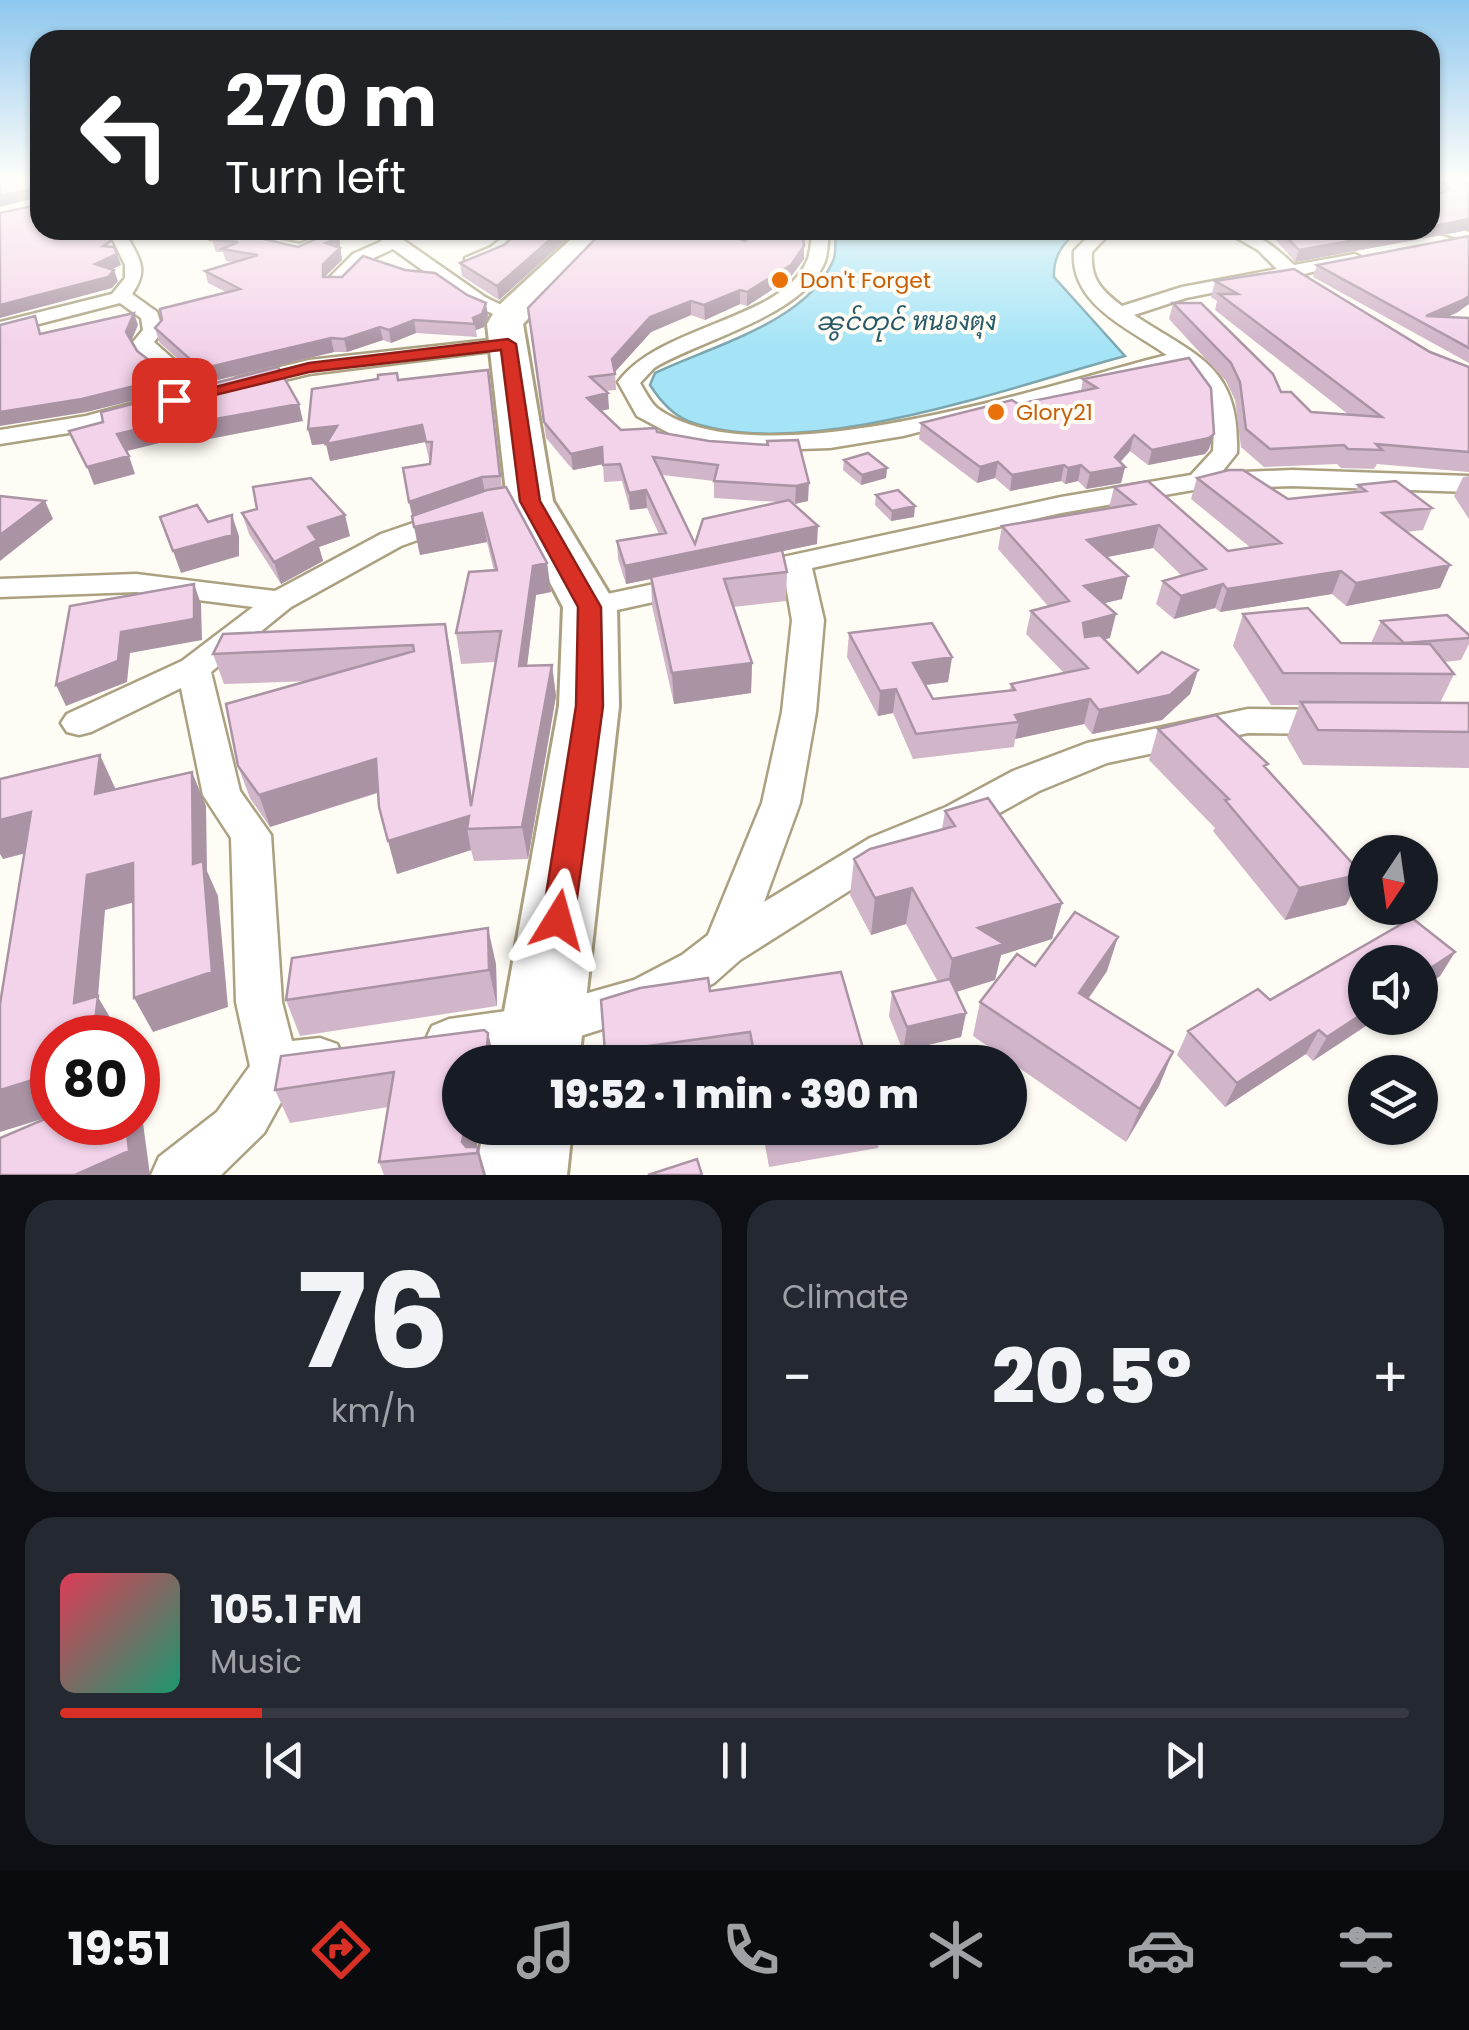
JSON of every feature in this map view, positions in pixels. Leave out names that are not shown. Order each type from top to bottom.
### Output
[{"type":"highway","points":[[540,1045],[590,706],[590,607],[506,503],[509,329],[600,240]]},
{"type":"highway","points":[[520,1175],[525,1145]]},
{"type":"street","points":[[0,328],[122,297],[134,278],[134,265],[121,240]]},
{"type":"street","points":[[254,240],[302,250],[324,240]]},
{"type":"street","points":[[393,240],[478,301],[509,329]]},
{"type":"street","points":[[459,268],[498,251],[511,240]]},
{"type":"street","points":[[820,240],[814,263],[796,287],[771,306],[667,351],[635,371],[629,382],[645,411],[682,430],[736,444],[830,441],[903,429],[1187,356]]},
{"type":"street","points":[[1095,240],[1083,252],[1082,277],[1095,298],[1187,356],[1217,386],[1226,418],[1225,453],[1199,480]]},
{"type":"street","points":[[1252,240],[1264,246],[1288,273],[1316,291]]},
{"type":"street","points":[[335,283],[368,252],[396,242]]},
{"type":"street","points":[[1120,312],[1182,293],[1376,255]]},
{"type":"street","points":[[122,297],[150,316],[153,331],[143,342],[152,354],[199,394]]},
{"type":"street","points":[[0,437],[88,422],[309,368],[509,329]]},
{"type":"street","points":[[0,459],[154,412],[199,394]]},
{"type":"street","points":[[590,607],[1199,480],[1292,478],[1469,484]]},
{"type":"street","points":[[79,723],[194,669],[280,602],[391,540],[506,503]]},
{"type":"street","points":[[725,947],[781,803],[799,712],[808,620],[796,563]]},
{"type":"street","points":[[0,588],[136,583],[280,602]]},
{"type":"street","points":[[176,1175],[217,1148],[261,1101],[274,1066],[258,1002],[251,835],[222,794],[194,669]]},
{"type":"street","points":[[540,1045],[698,969],[725,947],[884,849],[960,817],[1026,781],[1100,752],[1248,721],[1373,722]]},
{"type":"street","points":[[408,1047],[442,1046]]},
{"type":"street","points":[[274,1066],[350,1055]]},
{"type":"water","name":"ၼွင်တုင် หนองตุง","points":[[835,240],[1068,240],[1055,263],[1054,277],[1125,356],[966,402],[846,428],[735,432],[688,421],[661,401],[650,385],[655,373],[780,317],[820,283],[835,250]]},
{"type":"building","points":[[0,236],[30,236],[30,240],[111,240],[103,246],[114,247],[117,254],[95,264],[114,270],[108,277],[0,305]]},
{"type":"building","points":[[1469,236],[1469,296],[1426,316],[1469,318],[1469,348],[1317,265]]},
{"type":"building","points":[[212,240],[268,240],[298,247],[314,240],[334,240],[326,243],[340,248],[323,264],[323,277],[342,277],[363,256],[405,270],[435,273],[486,303],[482,314],[473,318],[475,324],[414,320],[389,330],[380,327],[344,339],[331,338],[201,369],[155,328],[162,320],[160,309],[240,289],[205,271],[258,255],[222,249],[238,242]]},
{"type":"building","points":[[509,240],[550,240],[497,286],[460,263]]},
{"type":"building","points":[[594,240],[803,240],[804,246],[791,265],[747,292],[740,290],[704,305],[691,301],[650,317],[612,359],[615,374],[590,377],[608,393],[587,398],[621,430],[656,428],[657,432],[709,441],[768,445],[767,441],[798,440],[809,483],[796,486],[714,481],[718,465],[653,457],[695,544],[703,519],[789,500],[818,526],[625,566],[617,541],[666,533],[646,490],[629,493],[620,464],[603,465],[602,447],[571,454],[544,422],[528,308]]},
{"type":"building","points":[[1290,240],[1355,240],[1299,250]]},
{"type":"building","points":[[1294,269],[1430,352],[1469,367],[1469,452],[1376,444],[1382,450],[1348,449],[1344,445],[1270,449],[1246,429],[1240,382],[1231,363],[1173,303],[1201,303],[1273,374],[1281,392],[1291,392],[1311,412],[1382,417],[1219,294],[1238,294],[1215,281]]},
{"type":"building","points":[[134,313],[126,332],[137,351],[171,377],[82,399],[0,412],[0,325],[35,316],[40,334]]},
{"type":"building","points":[[1189,358],[1211,388],[1214,434],[1152,450],[1134,435],[1115,457],[1125,467],[1090,473],[1081,465],[1064,465],[1012,475],[998,462],[980,467],[921,423],[1012,400],[1018,404],[1097,388],[1083,379]]},
{"type":"building","points":[[278,367],[299,404],[193,423],[192,416],[117,434],[129,456],[87,467],[69,431],[103,422],[101,412]]},
{"type":"building","points":[[488,370],[500,476],[482,477],[409,502],[403,468],[430,464],[432,442],[426,442],[422,425],[326,444],[337,426],[308,429],[312,389],[378,379],[378,375],[397,373],[398,380]]},
{"type":"building","points":[[868,453],[887,468],[862,475],[844,460]]},
{"type":"building","points":[[1243,470],[1288,499],[1366,491],[1358,485],[1396,481],[1432,508],[1382,513],[1450,565],[1356,583],[1341,571],[1227,589],[1223,584],[1181,596],[1163,581],[1206,569],[1159,525],[1087,540],[1128,576],[1084,586],[1116,614],[1083,623],[1085,637],[1100,635],[1138,673],[1162,652],[1198,670],[1170,695],[1099,710],[1090,699],[1015,715],[1019,722],[916,734],[896,689],[880,691],[849,633],[932,623],[952,657],[913,663],[933,699],[1015,690],[1011,684],[1088,668],[1031,611],[1069,601],[1002,526],[1135,504],[1114,487],[1148,481],[1228,551],[1281,543],[1197,478]]},
{"type":"building","points":[[311,478],[345,515],[308,527],[317,540],[274,562],[242,513],[257,509],[253,487]]},
{"type":"building","points":[[506,487],[547,563],[533,566],[519,666],[552,665],[522,827],[467,829],[469,816],[388,841],[379,807],[376,759],[259,795],[238,766],[226,704],[414,651],[413,645],[213,654],[223,634],[445,624],[471,806],[501,631],[456,633],[469,572],[497,570],[482,513],[414,527],[412,516]]},
{"type":"building","points":[[898,490],[915,506],[892,511],[876,495]]},
{"type":"building","points":[[0,496],[45,501],[0,535]]},
{"type":"building","points":[[197,505],[208,522],[232,515],[232,535],[173,551],[160,517]]},
{"type":"building","points":[[782,550],[787,572],[724,579],[752,663],[672,673],[651,577]]},
{"type":"building","points":[[194,584],[194,619],[121,632],[118,661],[56,685],[70,606]]},
{"type":"building","points":[[1308,608],[1341,643],[1430,644],[1454,674],[1283,673],[1243,614]]},
{"type":"building","points":[[1447,615],[1469,638],[1404,643],[1381,621]]},
{"type":"building","points":[[1301,702],[1469,703],[1469,732],[1318,730]]},
{"type":"building","points":[[1216,715],[1268,764],[1264,766],[1348,859],[1348,877],[1299,888],[1225,800],[1229,799],[1158,729]]},
{"type":"building","points":[[100,755],[95,794],[192,772],[193,864],[203,861],[212,972],[134,998],[133,863],[87,875],[74,1003],[98,996],[96,1015],[30,1015],[30,1081],[0,1090],[0,1004],[31,812],[0,820],[0,779]]},
{"type":"building","points":[[988,798],[1062,903],[978,928],[1004,944],[952,959],[912,888],[875,898],[854,859],[870,849],[955,826],[945,811]]},
{"type":"building","points":[[1075,912],[1118,937],[1079,993],[1173,1052],[1140,1109],[980,1002],[1017,954],[1035,966]]},
{"type":"building","points":[[1400,925],[1421,925],[1455,952],[1438,963],[1438,945],[1365,945]]},
{"type":"building","points":[[488,928],[489,970],[286,1000],[292,958]]},
{"type":"building","points":[[1348,955],[1348,1023],[1327,1037],[1319,1030],[1237,1083],[1188,1031],[1258,989],[1270,1000]]},
{"type":"building","points":[[841,972],[862,1045],[753,1045],[750,1032],[656,1045],[604,1045],[601,1000],[640,988],[708,978],[710,991]]},
{"type":"building","points":[[950,979],[966,1013],[907,1027],[892,992]]},
{"type":"building","points":[[484,1030],[488,1033],[487,1045],[442,1045],[442,1145],[478,1147],[477,1153],[379,1162],[394,1072],[275,1090],[281,1056]]},
{"type":"building","points":[[30,1125],[30,1145],[128,1145],[129,1151],[75,1175],[0,1175],[0,1138]]},
{"type":"building","points":[[697,1159],[702,1175],[648,1175]]},
{"type":"place","name":"Don't Forget","points":[[780,280]]},
{"type":"place","name":"Glory21","points":[[996,412]]},
{"type":"route","points":[[174,400],[309,368],[508,344],[530,501],[590,607],[590,706],[558,920]]}]
